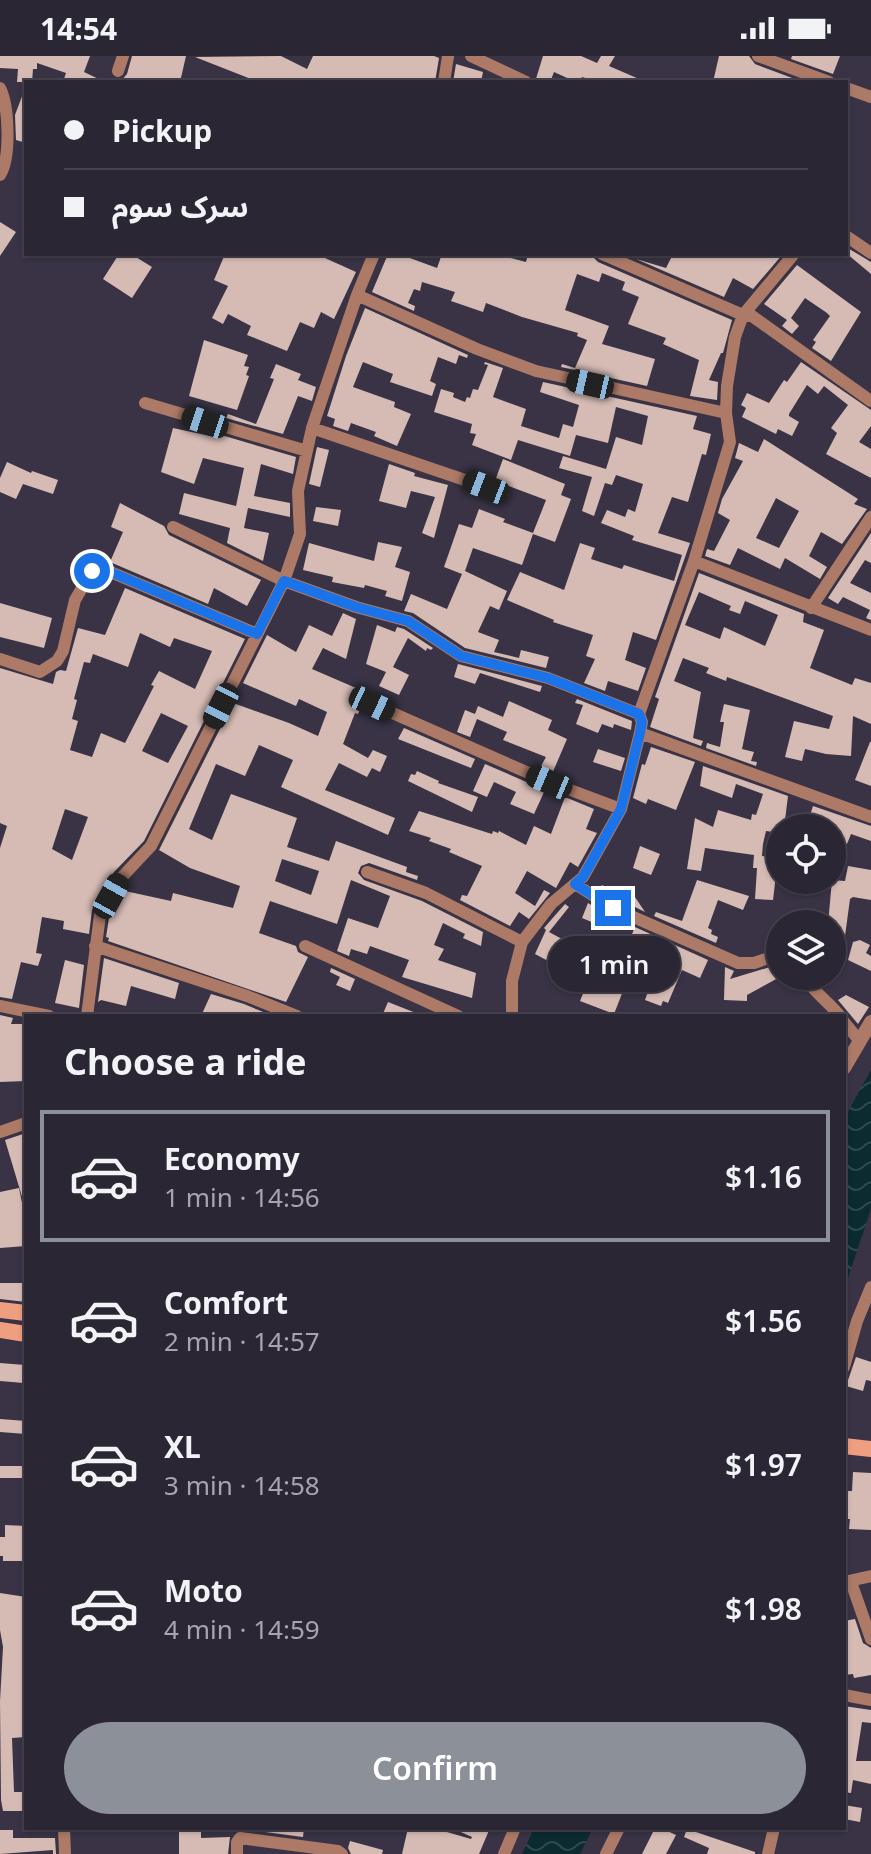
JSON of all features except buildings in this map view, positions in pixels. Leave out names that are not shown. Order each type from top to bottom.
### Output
[{"type":"main road","points":[[0,1310],[24,1313]]},
{"type":"main road","points":[[0,1330],[24,1334]]},
{"type":"main road","points":[[846,1446],[871,1449]]},
{"type":"street","points":[[118,71],[123,56]]},
{"type":"street","points":[[444,80],[448,56]]},
{"type":"street","points":[[471,56],[522,80]]},
{"type":"street","points":[[758,56],[824,80]]},
{"type":"street","points":[[0,88],[7,124],[5,167],[0,175]]},
{"type":"street","points":[[848,89],[871,97]]},
{"type":"street","points":[[848,237],[871,253]]},
{"type":"street","points":[[87,1014],[100,915],[122,877],[151,846],[284,581],[300,534],[298,491],[312,428],[373,256]]},
{"type":"street","points":[[607,256],[743,315],[752,316],[871,401]]},
{"type":"street","points":[[512,1014],[512,981],[522,942],[551,904],[583,877],[621,809],[640,733],[642,722],[639,714],[694,561],[730,442],[726,413],[735,337],[743,315],[792,256]]},
{"type":"street","points":[[357,295],[477,349],[536,371],[726,413]]},
{"type":"street","points":[[145,403],[307,451]]},
{"type":"street","points":[[312,428],[503,493]]},
{"type":"street","points":[[811,608],[871,517]]},
{"type":"street","points":[[173,527],[284,581],[356,607],[408,621],[461,656],[548,678],[639,714]]},
{"type":"street","points":[[694,561],[871,630]]},
{"type":"street","points":[[0,659],[40,672],[57,661],[63,651],[75,600],[92,571],[101,568],[257,634]]},
{"type":"street","points":[[372,704],[536,777],[621,809]]},
{"type":"street","points":[[640,733],[871,817]]},
{"type":"street","points":[[367,872],[426,893],[522,942]]},
{"type":"street","points":[[575,884],[613,908],[738,963],[747,965],[766,959]]},
{"type":"street","points":[[95,946],[292,1014]]},
{"type":"street","points":[[305,946],[454,1014]]},
{"type":"street","points":[[815,990],[838,1014]]},
{"type":"street","points":[[0,1006],[39,1014]]},
{"type":"street","points":[[846,1064],[858,1039],[871,1022]]},
{"type":"street","points":[[846,1024],[858,1039]]},
{"type":"street","points":[[0,1132],[24,1124]]},
{"type":"street","points":[[846,1360],[871,1287]]},
{"type":"street","points":[[871,1576],[847,1582],[871,1639]]},
{"type":"street","points":[[846,1695],[871,1700]]},
{"type":"street","points":[[64,1830],[65,1854]]},
{"type":"street","points":[[504,1854],[514,1830]]},
{"type":"street","points":[[606,1854],[618,1830]]},
{"type":"street","points":[[768,1854],[774,1830]]},
{"type":"street","points":[[237,1854],[240,1838],[342,1854]]},
{"type":"water","points":[[871,1070],[871,1209],[846,1284],[846,1115]]},
{"type":"water","points":[[533,1830],[592,1830],[580,1854],[522,1854]]},
{"type":"route","points":[[92,571],[101,568],[257,634],[284,581],[356,607],[408,621],[461,656],[548,678],[639,714],[642,722],[640,733],[621,809],[583,877],[575,884],[613,908]]}]
